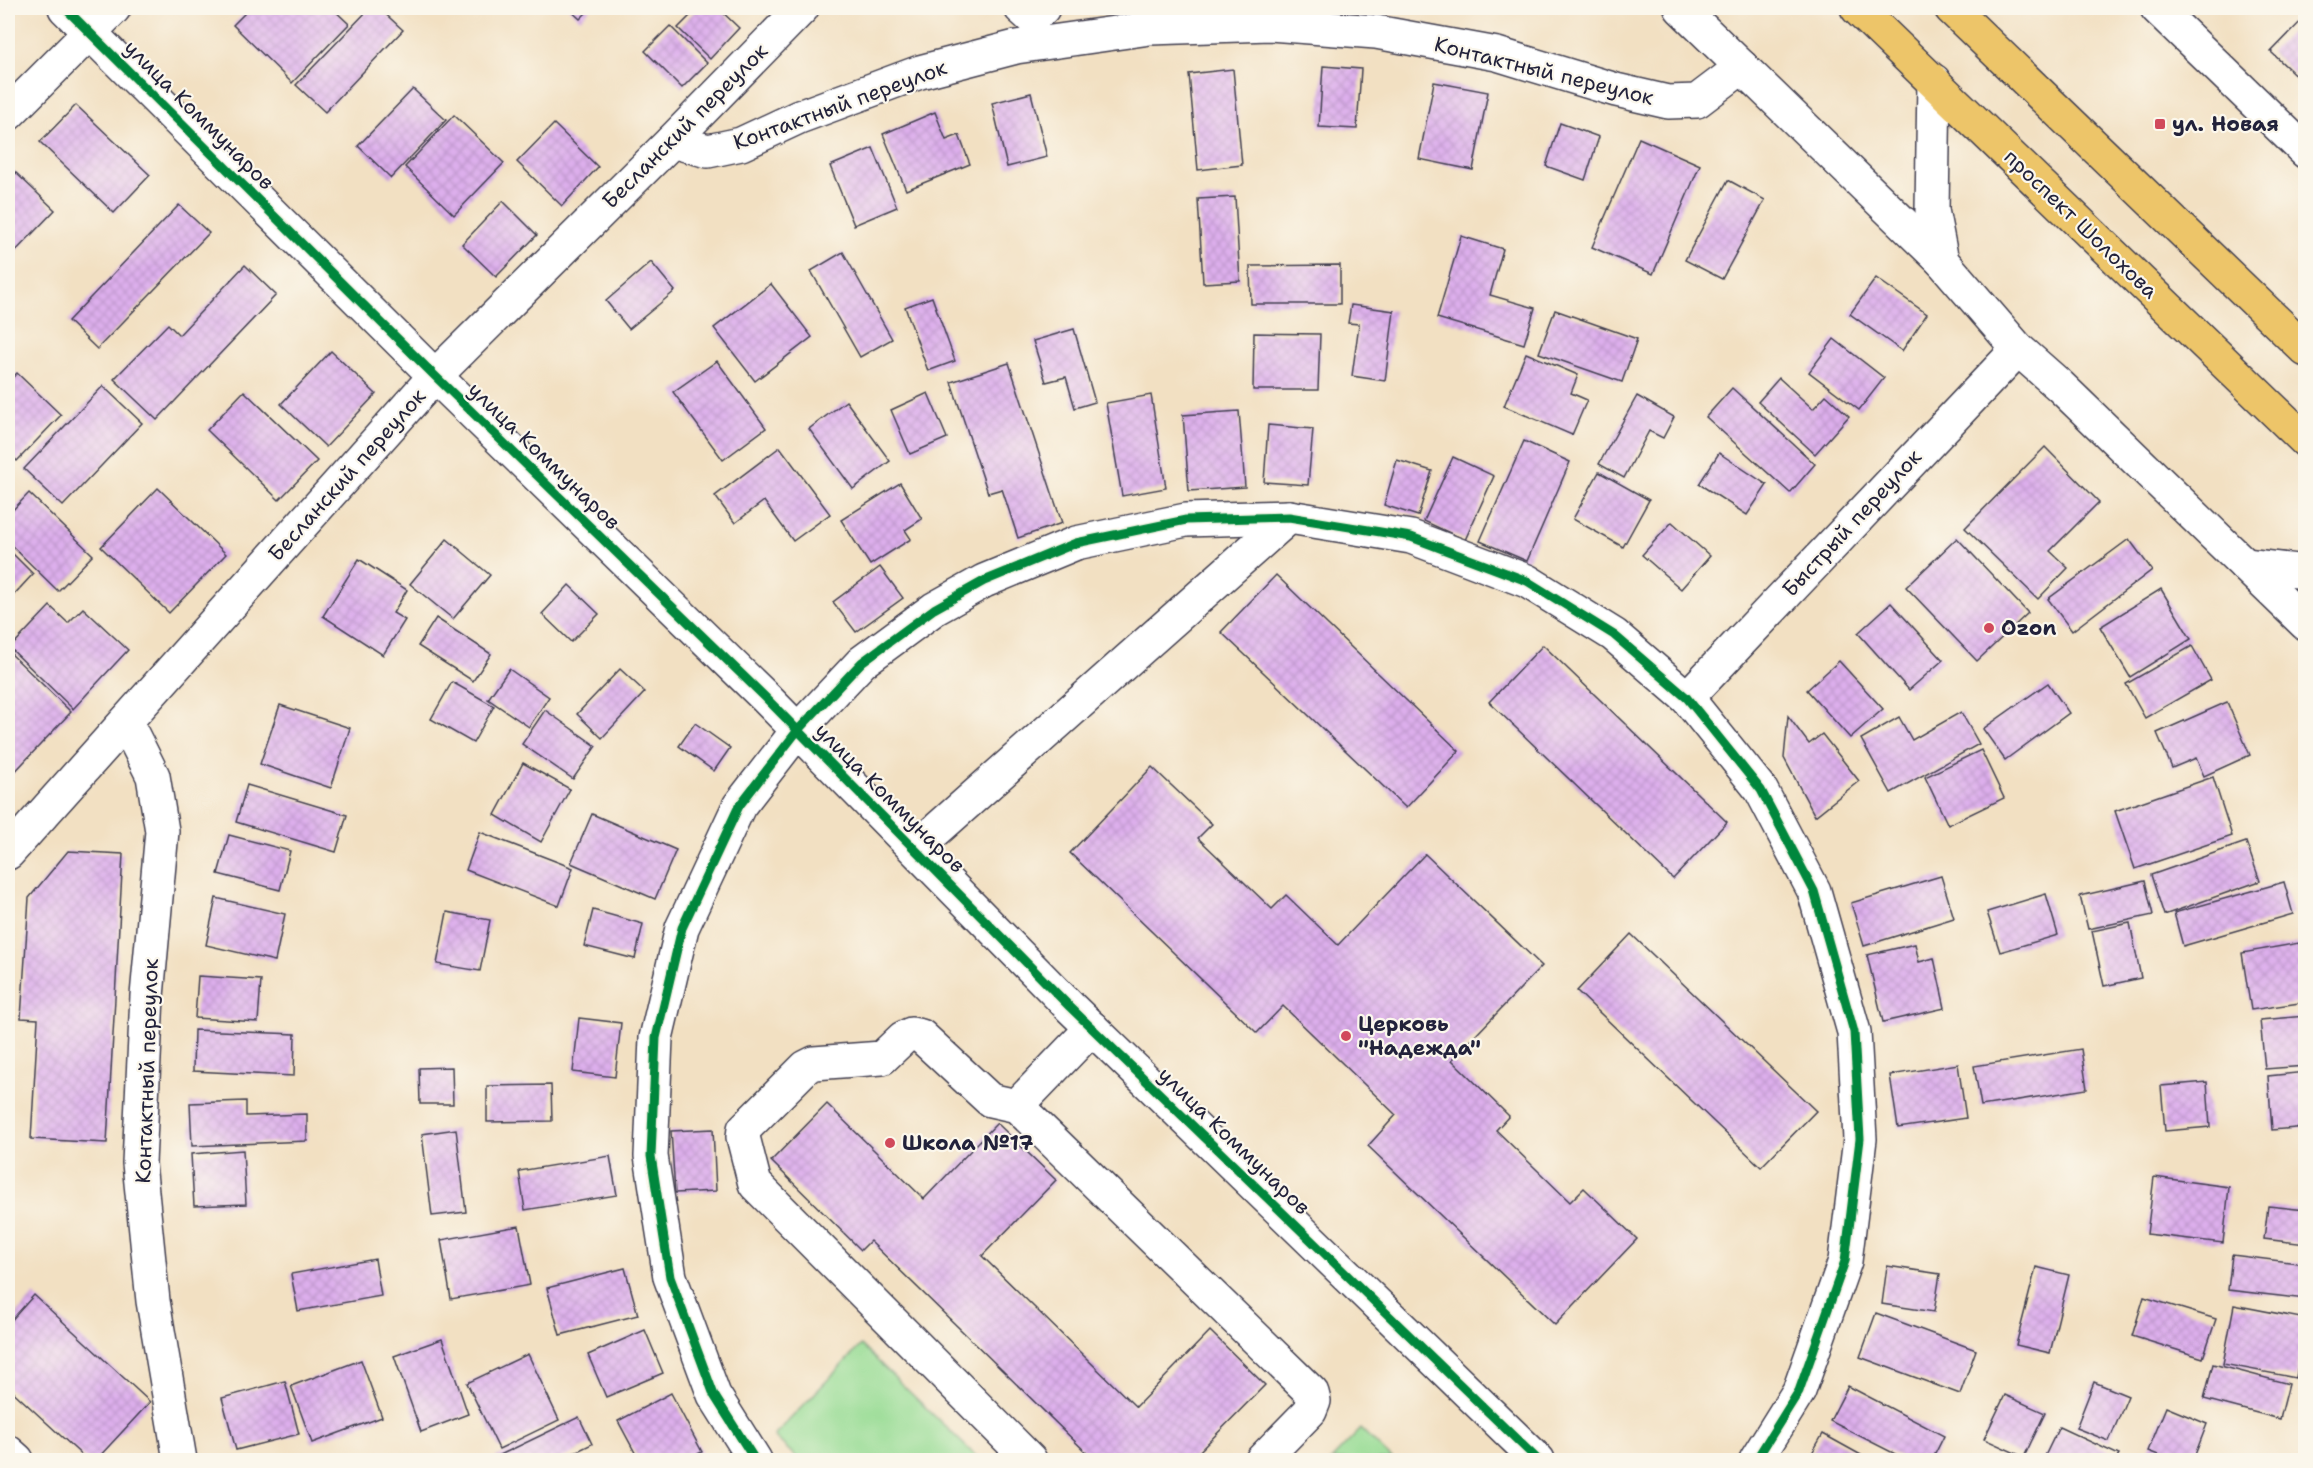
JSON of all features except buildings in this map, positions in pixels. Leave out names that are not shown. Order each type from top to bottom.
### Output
[{"type":"main road","name":"проспект Шолохова","points":[[1857,8],[2306,441]]},
{"type":"main road","points":[[1951,8],[2306,350]]},
{"type":"street","name":"улица Коммунаров","points":[[65,8],[435,376],[798,730],[1092,1028],[1538,1461]]},
{"type":"street","points":[[8,114],[114,8]]},
{"type":"street","name":"Бесланский переулок","points":[[8,853],[435,376],[672,141],[802,8]]},
{"type":"street","points":[[1021,8],[1032,18],[1043,8]]},
{"type":"street","points":[[1681,8],[1942,261],[2018,349],[2068,394],[2306,624]]},
{"type":"street","points":[[2157,8],[2306,152]]},
{"type":"street","name":"Контактный переулок","points":[[672,141],[708,151],[741,144],[799,117],[920,72],[1016,48],[1150,28],[1270,24],[1376,32],[1497,54],[1616,90],[1668,102],[1697,100],[1742,67]]},
{"type":"street","points":[[1934,81],[1932,210],[1942,261]]},
{"type":"street","name":"Быстрый переулок","points":[[1687,698],[2018,349]]},
{"type":"street","points":[[915,849],[1289,517]]},
{"type":"street","points":[[755,1461],[714,1395],[670,1277],[651,1156],[656,1038],[682,928],[740,806],[798,730],[862,662],[934,609],[984,581],[1076,543],[1186,520],[1289,517],[1411,537],[1527,581],[1614,635],[1687,698],[1761,790],[1814,891],[1854,1032],[1860,1139],[1845,1261],[1799,1390],[1756,1461]]},
{"type":"street","points":[[2245,565],[2306,572]]},
{"type":"street","name":"Контактный переулок","points":[[126,722],[153,776],[162,831],[147,996],[139,1163],[153,1301],[180,1461]]},
{"type":"street","points":[[1017,1106],[1092,1028]]},
{"type":"street","points":[[1030,1461],[760,1190],[752,1176],[744,1130],[806,1067],[823,1061],[882,1058],[903,1038],[911,1034],[921,1036],[990,1100],[1017,1106],[1312,1393],[1314,1401],[1310,1411],[1262,1461]]},
{"type":"street","points":[[8,1452],[16,1461]]},
{"type":"green space","points":[[861,1345],[980,1460],[799,1460],[774,1436]]},
{"type":"green space","points":[[1361,1429],[1393,1460],[1331,1460]]},
{"type":"cycle path","points":[[65,8],[435,376],[765,697],[1070,1007],[1538,1460]]},
{"type":"cycle path","points":[[755,1460],[714,1395],[670,1277],[651,1156],[656,1038],[682,928],[739,806],[798,730],[862,662],[934,609],[984,581],[1076,543],[1186,520],[1289,517],[1411,537],[1527,581],[1614,635],[1687,698],[1761,790],[1814,891],[1854,1032],[1860,1139],[1845,1261],[1799,1391],[1756,1460]]},
{"type":"place","name":"ул. Новая","points":[[2160,124]]},
{"type":"place","name":"Ozon","points":[[1989,628]]},
{"type":"place","name":"Церковь \"Надежда\"","points":[[1346,1036]]},
{"type":"place","name":"Школа №17","points":[[890,1143]]}]
